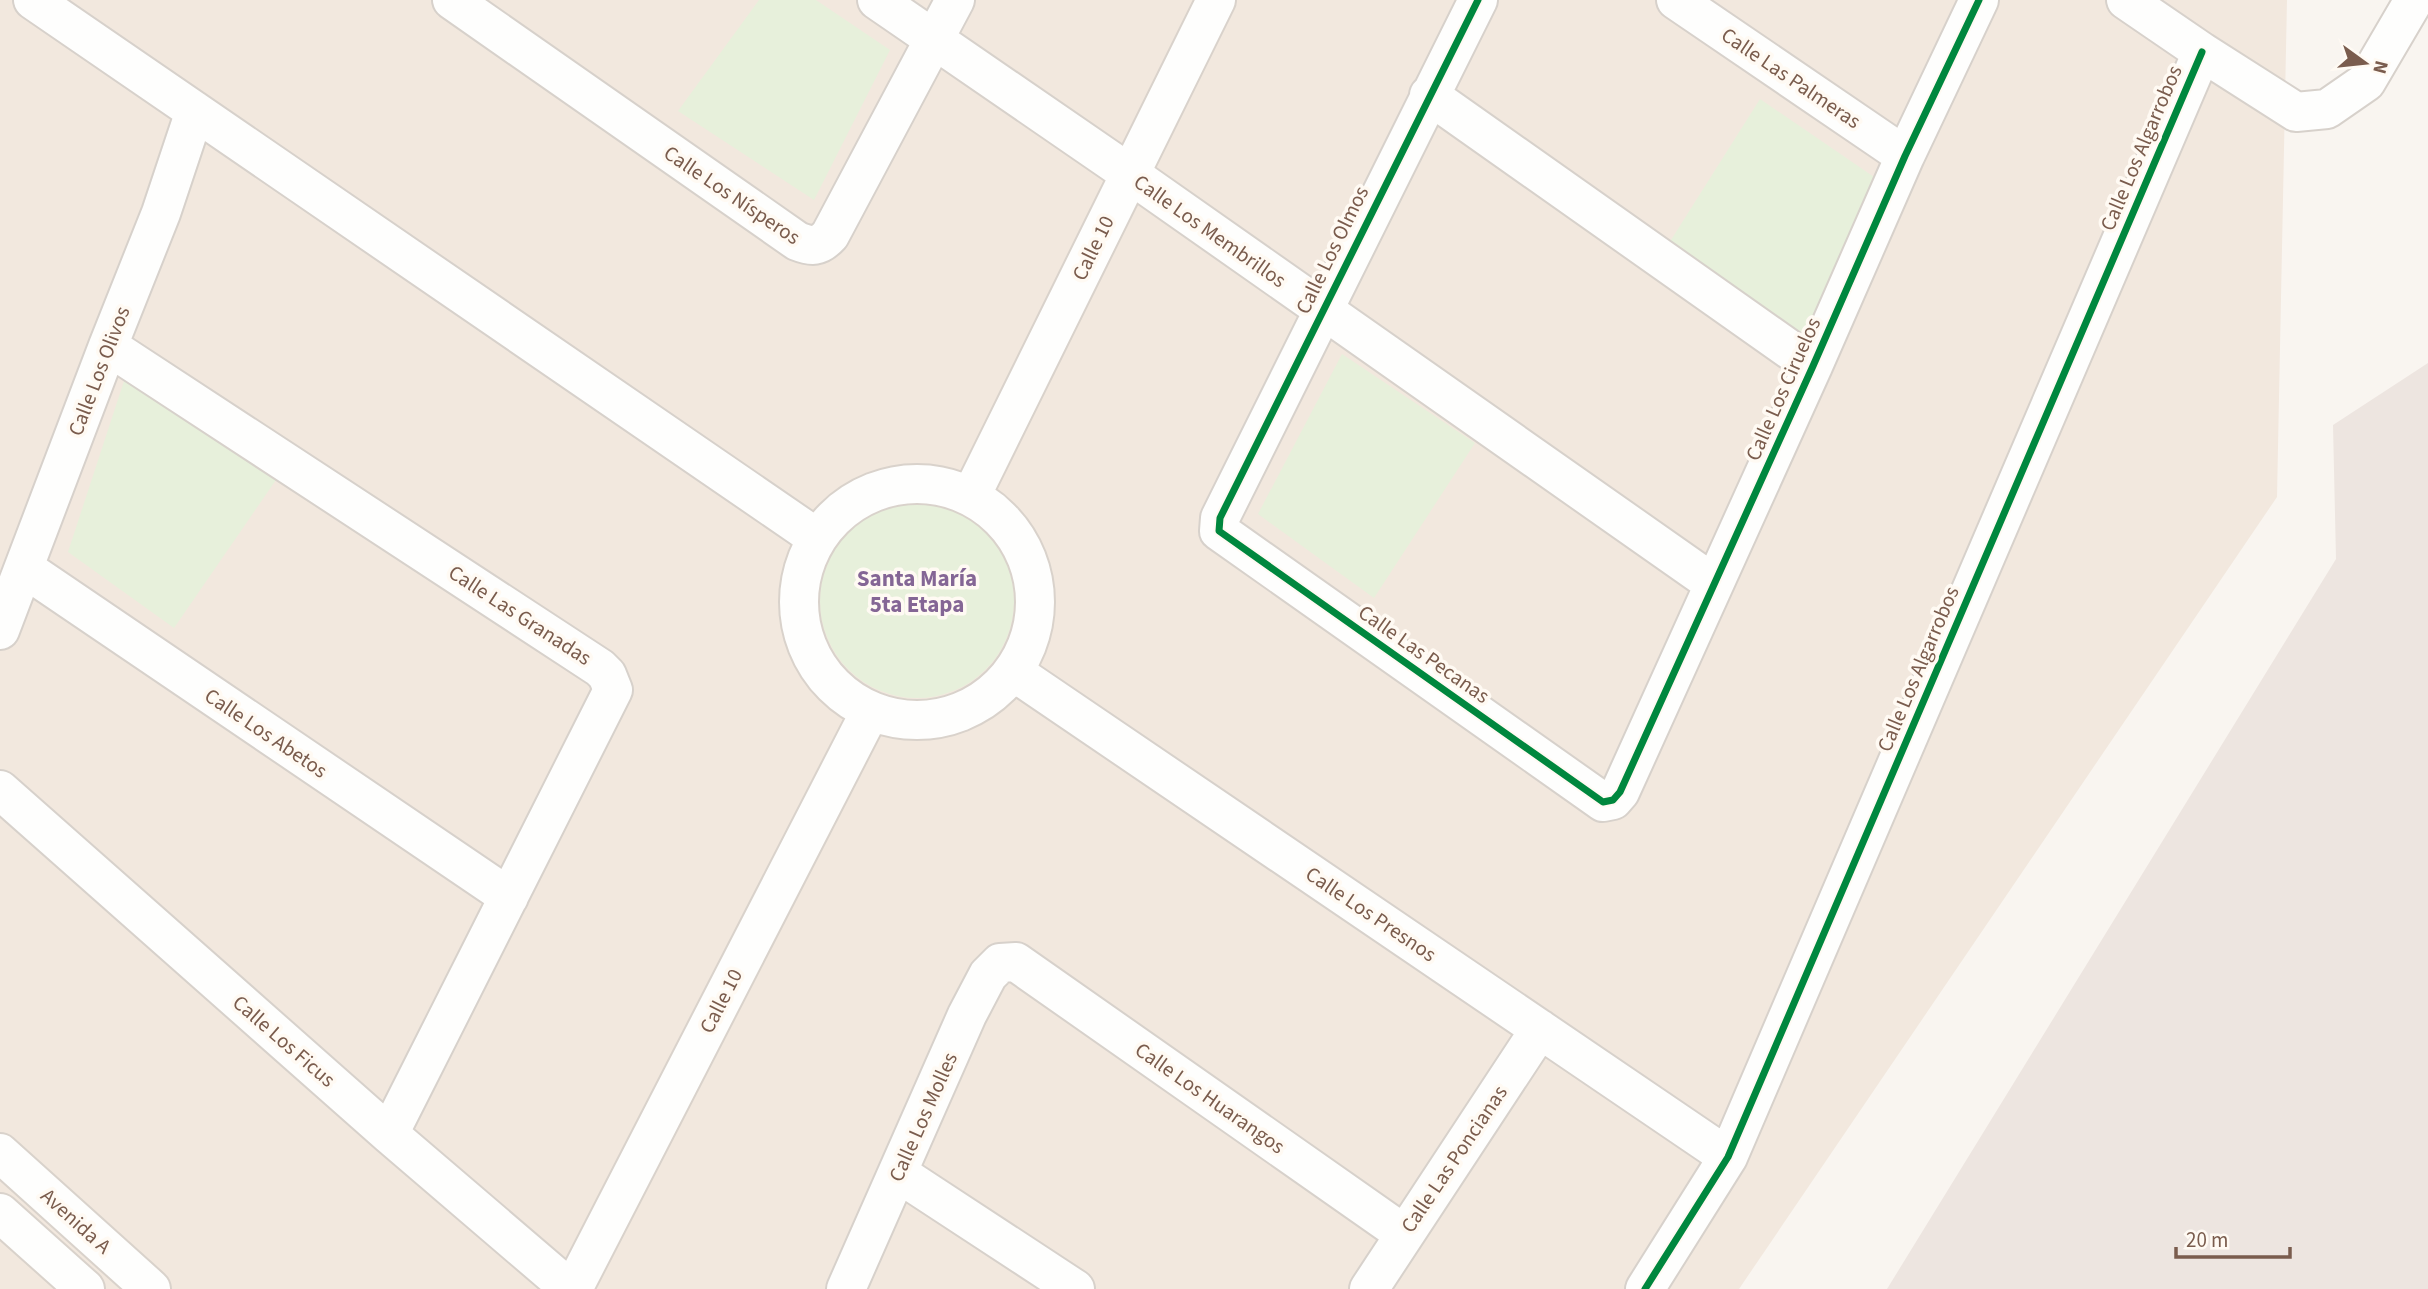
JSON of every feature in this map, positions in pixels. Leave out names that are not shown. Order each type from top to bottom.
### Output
[{"type":"street","points":[[33,0],[817,538]]},
{"type":"street","name":"Calle Los Nísperos","points":[[452,0],[786,234],[810,247],[822,243],[830,235],[955,0]]},
{"type":"street","name":"Calle Los Membrillos","points":[[877,0],[1714,584]]},
{"type":"street","name":"Calle 10","points":[[971,496],[1216,0]]},
{"type":"street","name":"Calle Los Olmos","points":[[1220,518],[1478,0]]},
{"type":"street","name":"Calle Las Palmeras","points":[[1676,0],[1905,156]]},
{"type":"street","name":"Calle Los Ciruelos","points":[[1620,792],[1905,156],[1979,0]]},
{"type":"street","points":[[2126,0],[2202,52],[2297,111],[2326,109],[2366,82],[2414,0]]},
{"type":"street","name":"Calle Los Algarrobos","points":[[1644,1289],[1728,1157],[2202,52]]},
{"type":"street","points":[[1429,95],[1813,366]]},
{"type":"street","name":"Calle Los Olivos","points":[[0,630],[161,213],[195,111]]},
{"type":"street","name":"Calle Las Granadas","points":[[108,346],[589,660],[607,675],[613,690],[390,1134]]},
{"type":"street","points":[[903,484],[938,485],[971,496],[1004,520],[1026,554],[1033,581],[1036,594],[1031,635],[1014,672],[985,700],[949,717],[909,722],[870,712],[835,690],[811,657],[799,618],[801,576],[817,538],[839,512],[869,493],[903,484]]},
{"type":"street","name":"Calle Las Pecanas","points":[[1220,518],[1219,531],[1225,536],[1603,802],[1613,800],[1620,792]]},
{"type":"street","name":"Calle Los Abetos","points":[[23,568],[509,897]]},
{"type":"street","name":"Calle Los Presnos","points":[[1014,672],[1728,1157]]},
{"type":"street","name":"Calle 10","points":[[571,1289],[870,712]]},
{"type":"street","name":"Calle Los Ficus","points":[[0,790],[390,1134],[571,1289]]},
{"type":"street","name":"Calle Los Molles","points":[[846,1289],[967,1015],[988,975],[1000,963],[1016,962]]},
{"type":"street","name":"Calle Los Huarangos","points":[[1016,962],[1404,1234]]},
{"type":"street","name":"Calle Las Poncianas","points":[[1369,1289],[1540,1029]]},
{"type":"street","name":"Avenida A","points":[[0,1153],[151,1289]]},
{"type":"street","points":[[898,1173],[1075,1289]]},
{"type":"street","points":[[0,1213],[85,1289]]},
{"type":"shaded area","points":[[0,0],[2287,0],[2277,497],[1739,1289],[0,1289]]},
{"type":"shaded area","points":[[2428,363],[2428,1289],[1887,1289],[2336,559],[2333,425]]},
{"type":"green space","points":[[759,0],[816,0],[890,50],[814,200],[678,111]]},
{"type":"green space","points":[[1760,99],[1877,179],[1809,355],[1664,251]]},
{"type":"green space","points":[[1342,354],[1475,443],[1374,598],[1258,514]]},
{"type":"green space","points":[[125,378],[278,477],[174,628],[68,552]]},
{"type":"green space","points":[[917,504],[954,512],[985,533],[1006,564],[1014,601],[1006,638],[985,669],[954,690],[917,698],[880,690],[849,669],[828,638],[820,601],[828,564],[849,533],[880,512]]},
{"type":"cycle path","points":[[1478,0],[1220,518],[1219,531],[1603,802],[1613,800],[1620,792],[1905,156],[1979,0]]},
{"type":"cycle path","points":[[1645,1289],[1728,1157],[2202,52]]},
{"type":"district","name":"Santa María 5ta Etapa","points":[[917,591]]}]
